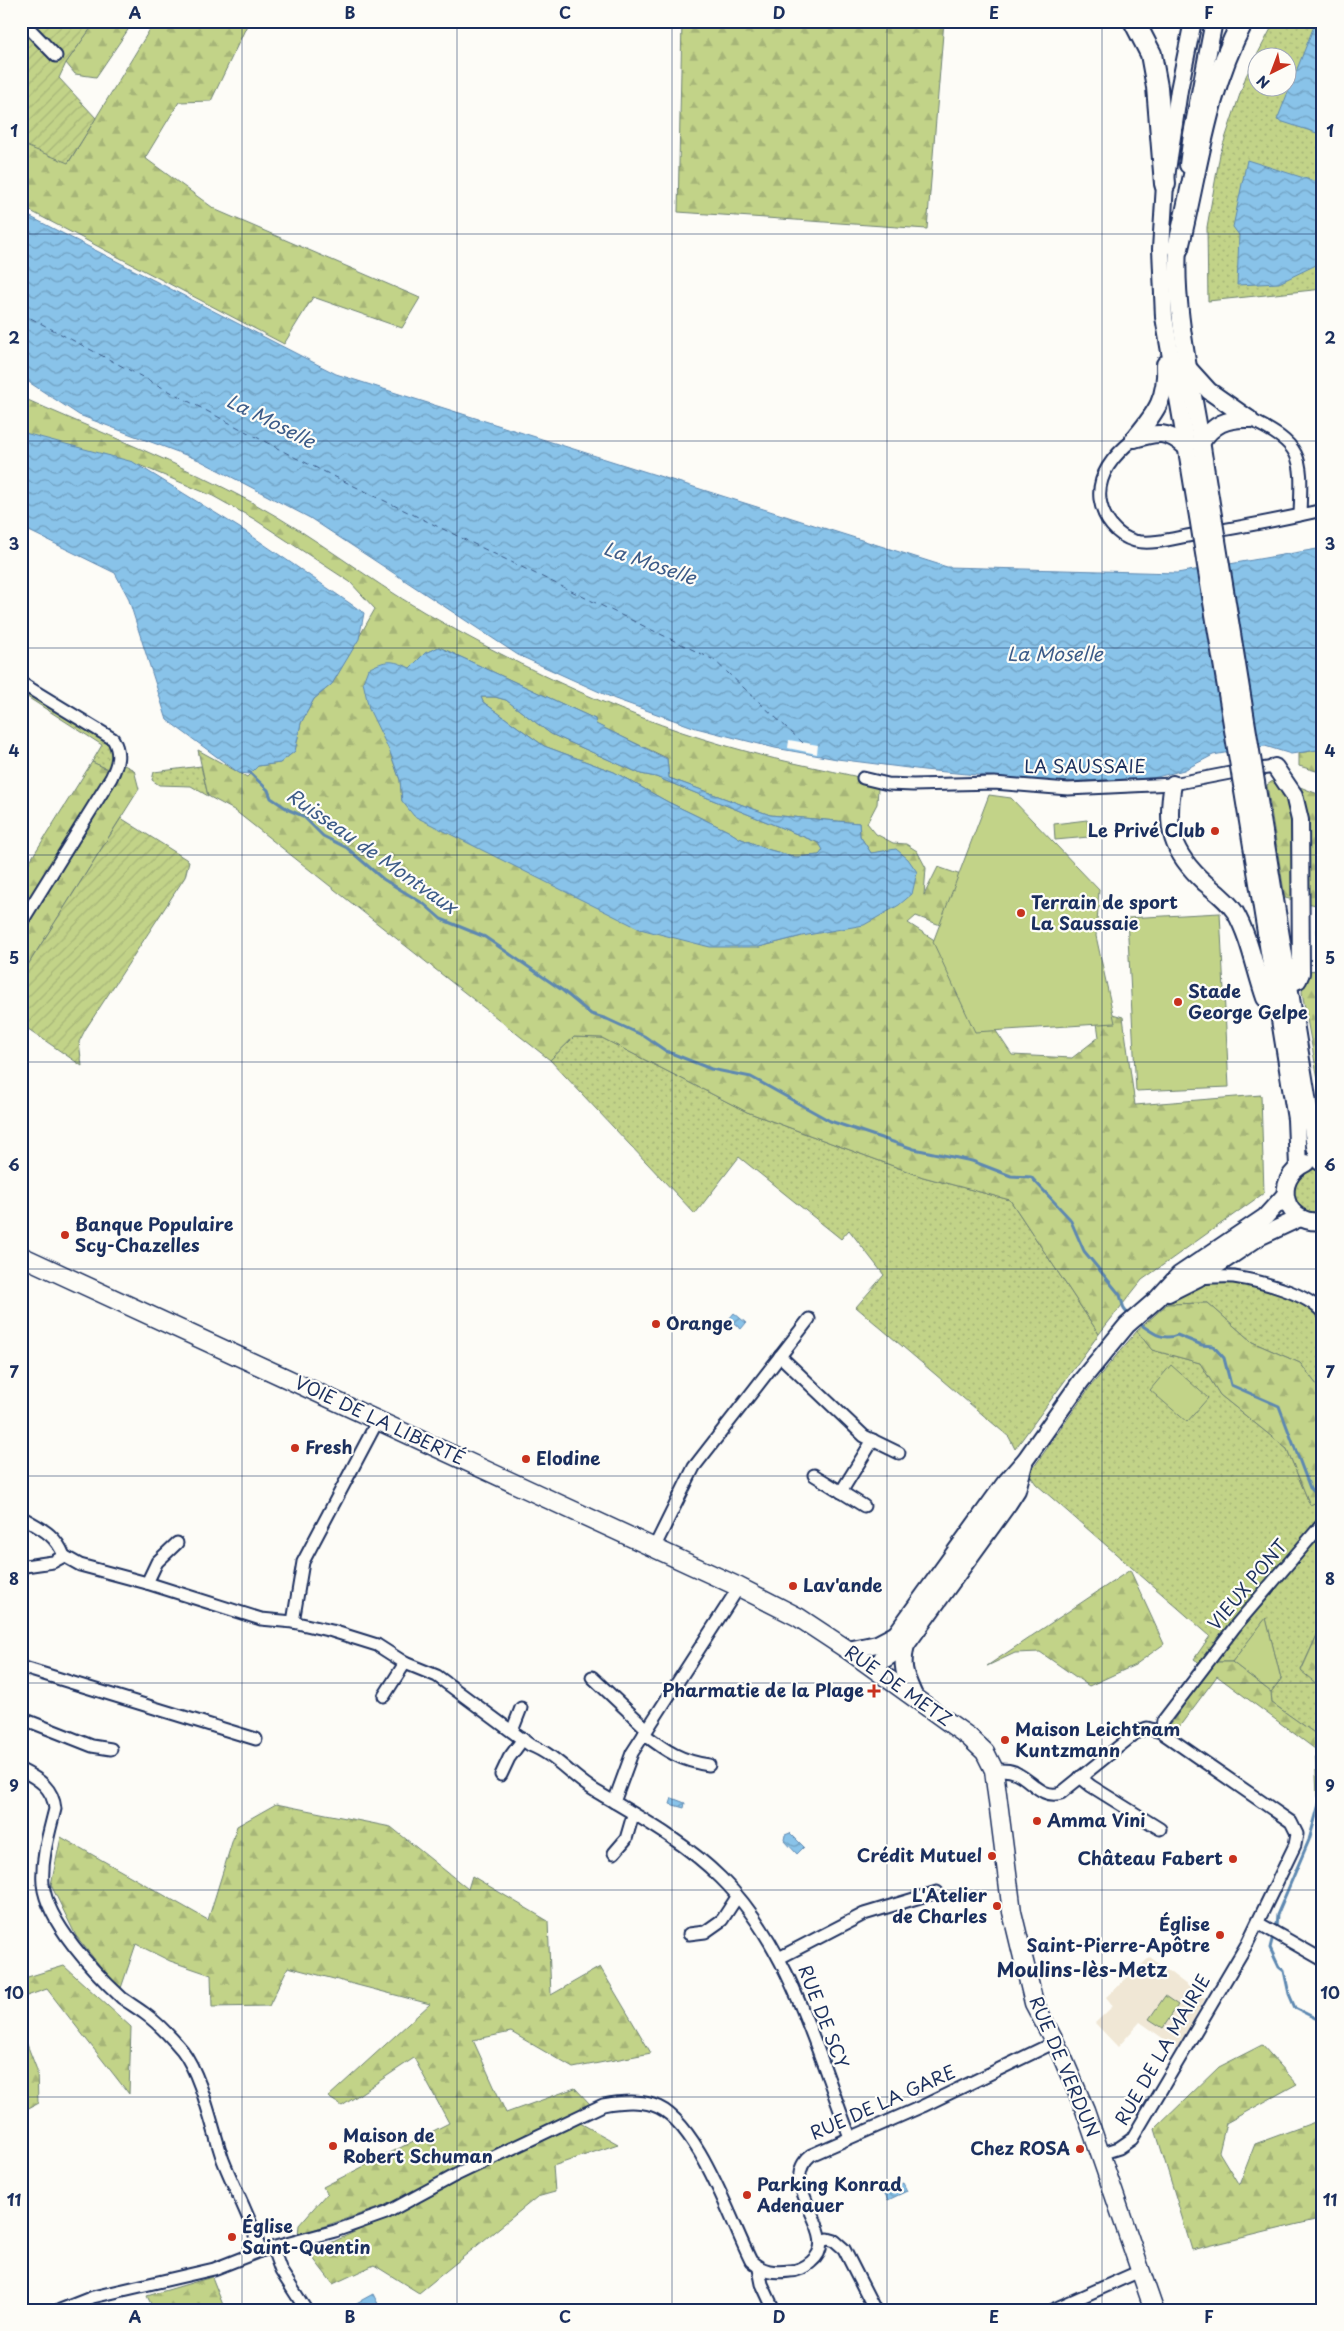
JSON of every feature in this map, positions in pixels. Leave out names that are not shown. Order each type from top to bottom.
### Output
[{"type":"highway","points":[[1134,21],[1151,54],[1157,88],[1165,184]]},
{"type":"highway","points":[[1178,248],[1193,187],[1211,98],[1229,46],[1243,21]]},
{"type":"main road","points":[[1134,439],[1156,412],[1164,396],[1166,380],[1161,249],[1165,184],[1179,90],[1193,21]]},
{"type":"main road","points":[[1195,453],[1190,369],[1181,318],[1178,248],[1192,134],[1214,21]]},
{"type":"main road","points":[[1164,317],[1195,453],[1259,845],[1278,1006],[1296,1119],[1298,1167]]},
{"type":"main road","points":[[1190,369],[1209,391],[1249,419]]},
{"type":"main road","points":[[1195,453],[1212,429],[1221,423],[1238,418],[1249,419]]},
{"type":"main road","points":[[1134,439],[1163,433],[1172,436],[1195,453]]},
{"type":"main road","points":[[1275,767],[1294,795],[1301,834],[1301,973],[1298,980],[1289,984]]},
{"type":"main road","points":[[1173,784],[1168,808],[1169,826],[1174,840],[1185,862],[1233,909],[1240,921],[1265,998],[1273,1006],[1278,1006]]},
{"type":"main road","points":[[1259,845],[1289,984],[1315,1146],[1321,1162],[1312,1161],[1298,1167],[1290,1175],[1286,1184],[1285,1195],[1288,1204],[1300,1218],[1314,1222],[1323,1221]]},
{"type":"main road","points":[[1309,1109],[1323,1131]]},
{"type":"main road","points":[[880,1665],[1008,1504],[1017,1490],[1026,1459],[1103,1352],[1127,1325],[1157,1299],[1179,1275],[1265,1218],[1285,1195]]},
{"type":"main road","points":[[1157,1299],[1198,1278],[1259,1237],[1300,1218]]},
{"type":"main road","name":"VOIE DE LA LIBERTÉ","points":[[23,1261],[378,1420],[739,1587]]},
{"type":"main road","name":"RUE DE METZ","points":[[739,1587],[798,1618],[848,1650],[880,1665],[916,1698],[969,1736],[985,1752],[994,1770]]},
{"type":"main road","points":[[848,1650],[901,1639]]},
{"type":"main road","points":[[901,1639],[904,1673],[916,1698]]},
{"type":"main road","name":"RUE DE VERDUN","points":[[994,1770],[1012,1912],[1034,2003],[1085,2110],[1154,2310]]},
{"type":"street","points":[[22,21],[56,56]]},
{"type":"street","points":[[1249,419],[1275,432],[1295,450],[1303,480],[1300,515]]},
{"type":"street","points":[[1134,439],[1107,468],[1101,482],[1100,493],[1101,507],[1107,520],[1116,531],[1136,541],[1170,539],[1323,510]]},
{"type":"street","points":[[21,683],[113,740],[118,747],[119,757],[111,778],[21,923]]},
{"type":"street","name":"LA SAUSSAIE","points":[[863,778],[888,784],[994,783],[1068,789],[1173,784],[1275,767]]},
{"type":"street","points":[[1198,1278],[1232,1277],[1251,1281],[1302,1296],[1317,1306],[1323,1313]]},
{"type":"street","points":[[654,1548],[694,1467],[809,1319]]},
{"type":"street","points":[[780,1356],[864,1436],[899,1453]]},
{"type":"street","points":[[293,1622],[303,1562],[378,1420]]},
{"type":"street","points":[[841,1492],[873,1440]]},
{"type":"street","points":[[814,1475],[864,1506]]},
{"type":"street","points":[[21,1517],[50,1534],[60,1544],[64,1556],[80,1565],[147,1583],[261,1619],[293,1622],[332,1631],[377,1645],[405,1663],[437,1676],[530,1745],[545,1751],[587,1786],[675,1839],[722,1878],[780,1958]]},
{"type":"street","name":"VIEUX PONT","points":[[1161,1732],[1163,1721],[1201,1670],[1237,1624],[1323,1523]]},
{"type":"street","points":[[147,1583],[157,1562],[176,1543]]},
{"type":"street","points":[[25,1566],[53,1562],[64,1556]]},
{"type":"street","points":[[614,1802],[632,1753],[739,1587]]},
{"type":"street","points":[[384,1696],[405,1663]]},
{"type":"street","points":[[21,1667],[256,1739]]},
{"type":"street","points":[[592,1677],[645,1732],[672,1754],[689,1762],[709,1765]]},
{"type":"street","points":[[512,1731],[521,1708]]},
{"type":"street","points":[[21,1718],[92,1746],[111,1749]]},
{"type":"street","points":[[994,1770],[1018,1773],[1046,1794],[1053,1796],[1061,1793],[1136,1732],[1147,1728],[1161,1732]]},
{"type":"street","name":"RUE DE LA MAIRIE","points":[[1100,2154],[1119,2148],[1132,2139],[1258,1923],[1297,1840],[1295,1827],[1291,1822],[1161,1732]]},
{"type":"street","points":[[501,1775],[508,1758],[523,1739]]},
{"type":"street","points":[[21,1770],[42,1782],[54,1799],[54,1809],[43,1870],[43,1885],[52,1910],[69,1938],[94,1971],[124,1999],[159,2026],[182,2051],[191,2066],[224,2162],[257,2235],[260,2251]]},
{"type":"street","points":[[1080,1777],[1091,1786],[1160,1829]]},
{"type":"street","points":[[614,1853],[626,1839],[633,1815]]},
{"type":"street","name":"RUE DE SCY","points":[[850,2137],[788,1973],[780,1958],[864,1914],[936,1892]]},
{"type":"street","points":[[688,1934],[705,1932],[722,1920],[737,1897]]},
{"type":"street","points":[[1258,1923],[1323,1960]]},
{"type":"street","name":"RUE DE LA GARE","points":[[821,2241],[799,2182],[800,2167],[811,2155],[931,2103],[1045,2047],[1053,2040]]},
{"type":"street","points":[[60,2310],[94,2297],[214,2269],[260,2251],[335,2232],[386,2212],[456,2175],[603,2105],[637,2103],[653,2105],[670,2113],[682,2127],[712,2177],[751,2261],[759,2269],[762,2284],[774,2310]]},
{"type":"street","points":[[759,2269],[779,2272],[793,2271],[808,2265],[818,2256],[821,2241],[828,2239],[842,2246],[875,2310]]},
{"type":"street","points":[[273,2249],[281,2271],[306,2310]]},
{"type":"street","points":[[1052,2310],[1140,2271]]},
{"type":"shaded area","points":[[1150,1957],[1205,1999],[1178,2049],[1140,2022],[1118,2047],[1095,2023],[1113,2006],[1106,1997]]},
{"type":"green space","points":[[21,21],[96,21],[66,63],[59,78],[96,118],[68,163],[21,144]]},
{"type":"green space","points":[[96,21],[134,21],[96,77],[75,74],[66,63]]},
{"type":"green space","points":[[155,21],[249,21],[211,101],[179,102],[145,158],[216,210],[420,298],[402,328],[313,297],[284,344],[21,206],[21,143],[69,162]]},
{"type":"green space","points":[[682,21],[944,21],[927,229],[678,212]]},
{"type":"green space","points":[[1275,21],[1323,21],[1323,289],[1208,301],[1207,227],[1220,154],[1246,76],[1246,98],[1296,98],[1296,48],[1261,48]]},
{"type":"green space","points":[[21,397],[169,461],[227,489],[277,516],[424,612],[540,674],[620,709],[703,739],[774,759],[863,778],[878,788],[877,804],[867,823],[876,834],[893,843],[906,844],[917,851],[926,868],[924,895],[938,867],[972,879],[951,929],[916,916],[908,923],[936,941],[1012,1055],[1072,1058],[1099,1037],[1095,1009],[1123,1017],[1135,1105],[1261,1095],[1264,1193],[1142,1280],[1099,1334],[1010,1200],[923,1177],[747,1112],[602,1038],[574,1037],[550,1060],[234,810],[208,796],[198,750],[247,777],[258,766],[280,763],[295,751],[301,723],[314,699],[332,684],[375,609],[350,582],[254,519],[213,496],[139,465],[37,454],[21,448]],"holes":[[[439,647],[595,719],[595,724],[667,758],[669,778],[770,815],[859,823],[860,836],[871,853],[896,850],[802,936],[759,947],[402,801],[400,780],[390,752],[410,668],[425,653]]]},
{"type":"green space","points":[[21,683],[113,739],[114,772],[92,762],[102,745],[21,693]]},
{"type":"green space","points":[[481,697],[495,697],[506,700],[551,734],[641,774],[656,777],[819,843],[824,850],[820,855],[796,857],[770,850],[739,838],[614,772],[544,746],[483,702]]},
{"type":"green space","points":[[1323,749],[1323,773],[1299,766],[1299,753]]},
{"type":"green space","points":[[92,762],[114,772],[118,762],[134,770],[139,789],[21,976],[21,875]]},
{"type":"green space","points":[[201,766],[208,796],[191,786],[159,785],[152,780],[154,772]]},
{"type":"green space","points":[[1277,778],[1323,796],[1323,1106],[1302,992],[1305,971],[1319,970],[1316,905],[1285,898],[1267,785]]},
{"type":"green space","name":"Terrain de sport La Saussaie","points":[[989,795],[1011,798],[1099,890],[1098,904],[1100,906],[1098,909],[1096,936],[1115,1023],[975,1032],[933,942]]},
{"type":"green space","points":[[121,818],[189,861],[185,877],[85,1030],[79,1042],[82,1066],[21,1024],[21,976]]},
{"type":"green space","points":[[1087,820],[1089,837],[1055,840],[1054,824]]},
{"type":"green space","name":"Stade George Gelpe","points":[[1220,913],[1229,1087],[1136,1091],[1127,918]]},
{"type":"green space","points":[[574,1037],[602,1038],[747,1112],[923,1177],[1010,1200],[1099,1334],[1015,1449],[1009,1437],[856,1307],[884,1275],[849,1230],[841,1239],[739,1157],[695,1214],[550,1060]]},
{"type":"green space","points":[[1316,1169],[1323,1170],[1323,1208],[1320,1213],[1309,1212],[1300,1208],[1295,1201],[1293,1193],[1294,1185],[1298,1178],[1305,1172]]},
{"type":"green space","points":[[1218,1281],[1274,1291],[1302,1302],[1313,1309],[1320,1317],[1322,1324],[1320,1347],[1323,1366],[1323,1393],[1300,1363],[1252,1342],[1208,1303],[1167,1304],[1199,1287]]},
{"type":"green space","points":[[1208,1303],[1252,1342],[1300,1363],[1323,1393],[1323,1474],[1319,1478],[1317,1502],[1310,1505],[1287,1449],[1220,1395],[1200,1363],[1152,1350],[1137,1331],[1167,1304]]},
{"type":"green space","points":[[1137,1331],[1152,1350],[1200,1363],[1220,1395],[1287,1449],[1310,1505],[1317,1501],[1319,1478],[1323,1474],[1323,1622],[1301,1670],[1323,1689],[1323,1735],[1320,1737],[1272,1703],[1271,1692],[1281,1679],[1266,1619],[1232,1662],[1215,1662],[1209,1670],[1194,1659],[1210,1636],[1036,1484],[1029,1474],[1090,1387]]},
{"type":"green space","points":[[1171,1365],[1208,1398],[1187,1422],[1150,1390]]},
{"type":"green space","points":[[1130,1570],[1164,1644],[1135,1665],[1089,1686],[1040,1652],[1015,1653],[987,1666]]},
{"type":"green space","points":[[1266,1618],[1281,1679],[1271,1692],[1232,1662]]},
{"type":"green space","points":[[1323,1622],[1323,1689],[1301,1671]]},
{"type":"green space","points":[[1215,1662],[1232,1662],[1271,1692],[1272,1703],[1320,1737],[1323,1735],[1323,1801],[1317,1797],[1315,1749],[1217,1676],[1176,1731],[1169,1726]]},
{"type":"green space","points":[[276,1804],[391,1827],[468,1889],[472,1876],[548,1921],[551,1995],[600,1967],[651,2053],[573,2068],[511,2032],[473,2040],[506,2113],[575,2088],[590,2104],[384,2206],[298,2235],[299,2225],[327,2193],[323,2187],[449,2123],[414,2058],[342,2106],[328,2097],[430,2004],[288,1967],[269,2006],[212,2007],[211,1975],[170,1961],[136,1944],[120,1991],[76,1936],[51,1885],[61,1837],[208,1920],[237,1826]]},
{"type":"green space","points":[[64,1966],[131,2027],[129,2094],[47,1989],[21,1998],[21,1979]]},
{"type":"green space","points":[[1165,1996],[1178,2005],[1163,2028],[1149,2019]]},
{"type":"green space","points":[[21,2029],[37,2070],[38,2103],[21,2112]]},
{"type":"green space","points":[[1262,2045],[1297,2084],[1226,2123],[1219,2152],[1239,2185],[1255,2144],[1323,2119],[1323,2218],[1192,2250],[1155,2129],[1219,2067]]},
{"type":"green space","points":[[580,2123],[618,2144],[553,2166],[555,2192],[537,2197],[419,2293],[374,2265],[333,2284],[309,2253],[387,2217],[486,2165]]},
{"type":"green space","points":[[212,2277],[225,2310],[154,2310],[147,2296]]},
{"type":"water","points":[[1316,21],[1323,21],[1323,135],[1277,120],[1286,98],[1296,98],[1296,72]]},
{"type":"water","points":[[1247,160],[1323,184],[1323,207],[1316,265],[1279,283],[1237,285],[1239,235],[1233,227]]},
{"type":"water","name":"La Moselle","points":[[21,212],[336,374],[947,567],[1177,573],[1323,548],[1323,749],[1291,754],[1265,746],[1213,755],[1184,770],[1153,778],[1052,782],[924,770],[837,759],[775,748],[696,728],[615,699],[518,655],[310,518],[199,460],[79,415],[21,377]]},
{"type":"water","points":[[21,432],[133,462],[243,530],[364,613],[359,639],[332,684],[314,699],[301,723],[295,751],[280,763],[258,766],[250,774],[239,773],[167,720],[128,597],[115,573],[21,527]]},
{"type":"water","points":[[439,647],[595,719],[596,724],[667,759],[669,778],[770,815],[859,823],[860,836],[871,853],[896,849],[908,859],[917,872],[912,894],[899,905],[864,925],[802,936],[759,947],[710,947],[640,929],[414,816],[402,801],[400,780],[390,752],[369,709],[363,682],[368,669],[374,666],[384,662],[393,662],[410,668],[425,653]],"holes":[[[481,697],[495,697],[506,700],[551,734],[641,774],[656,777],[819,843],[823,850],[819,855],[796,857],[770,850],[739,838],[614,772],[544,746],[483,702]]]},
{"type":"water","points":[[734,1313],[746,1323],[741,1329],[729,1319]]},
{"type":"water","points":[[672,1798],[685,1803],[684,1808],[670,1804]]},
{"type":"water","points":[[790,1833],[804,1847],[797,1854],[784,1840],[785,1835]]},
{"type":"water","points":[[903,2183],[907,2191],[888,2200],[884,2192]]},
{"type":"water","points":[[373,2294],[378,2304],[368,2310],[354,2310],[351,2306]]},
{"type":"pier","points":[[789,740],[818,745],[817,754],[788,748]]},
{"type":"waterway","name":"Ruisseau de Montvaux","points":[[249,772],[268,790],[271,798],[289,810],[303,816],[323,836],[347,848],[383,879],[424,904],[441,919],[485,937],[562,990],[591,1014],[607,1019],[644,1036],[666,1051],[711,1069],[751,1077],[830,1121],[914,1149],[972,1161],[1011,1176],[1031,1177],[1070,1219],[1084,1251],[1120,1295],[1124,1309],[1130,1317]]},
{"type":"waterway","name":"Ruisseau de Montvaux","points":[[1137,1322],[1161,1336],[1171,1337],[1177,1335],[1202,1345],[1213,1346],[1224,1358],[1231,1385],[1279,1406],[1310,1488],[1323,1500]]},
{"type":"waterway","name":"Ruisseau de Montvaux","points":[[1276,1927],[1277,1915],[1309,1840],[1323,1790]]},
{"type":"waterway","name":"Ruisseau de Montvaux","points":[[1273,1936],[1270,1948],[1279,1967],[1284,1971],[1289,1994],[1295,2008],[1323,2022]]},
{"type":"ferry route","points":[[21,313],[296,458],[714,660],[803,743]]},
{"type":"place","name":"Le Privé Club","points":[[1215,831]]},
{"type":"place","name":"Terrain de sport La Saussaie","points":[[1021,913]]},
{"type":"place","name":"Stade George Gelpe","points":[[1178,1002]]},
{"type":"place","name":"Banque Populaire Scy-Chazelles","points":[[65,1235]]},
{"type":"place","name":"Orange","points":[[656,1324]]},
{"type":"place","name":"Fresh","points":[[295,1448]]},
{"type":"place","name":"Elodine","points":[[526,1459]]},
{"type":"place","name":"Lav'ande","points":[[793,1586]]},
{"type":"place","name":"Pharmatie de la Plage","points":[[874,1691]]},
{"type":"place","name":"Maison Leichtnam Kuntzmann","points":[[1005,1740]]},
{"type":"place","name":"Amma Vini","points":[[1037,1821]]},
{"type":"place","name":"Crédit Mutuel","points":[[992,1856]]},
{"type":"place","name":"Château Fabert","points":[[1233,1859]]},
{"type":"place","name":"L'Atelier de Charles","points":[[997,1906]]},
{"type":"place","name":"Église Saint-Pierre-Apôtre","points":[[1220,1935]]},
{"type":"place","name":"Maison de Robert Schuman","points":[[333,2146]]},
{"type":"place","name":"Chez ROSA","points":[[1080,2149]]},
{"type":"place","name":"Parking Konrad Adenauer","points":[[747,2195]]},
{"type":"place","name":"Église Saint-Quentin","points":[[232,2237]]},
{"type":"district","name":"Moulins-lès-Metz","points":[[1082,1970]]}]
